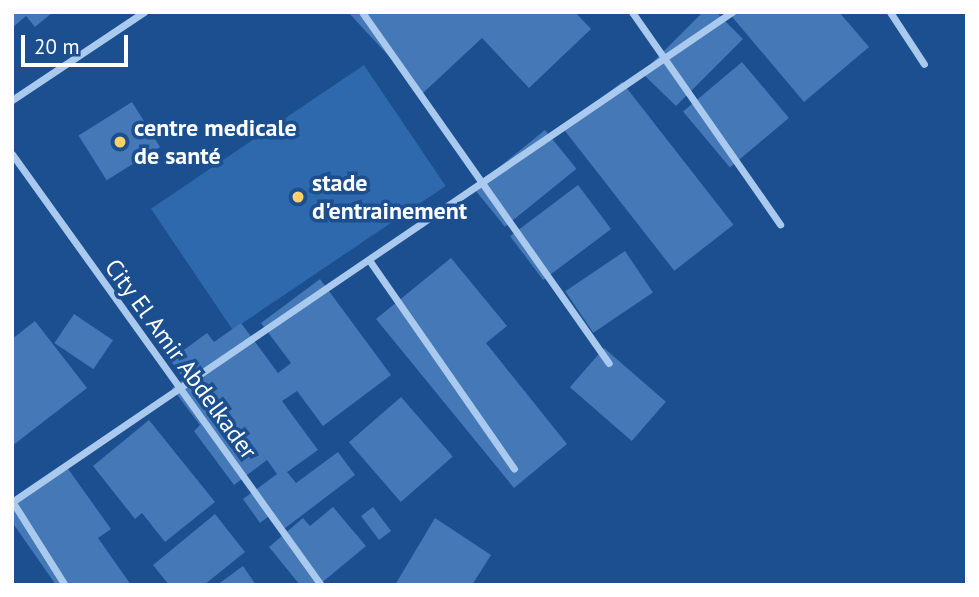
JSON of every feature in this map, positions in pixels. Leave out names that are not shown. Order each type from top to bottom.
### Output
[{"type":"street","points":[[12,100],[144,12]]},
{"type":"street","points":[[362,12],[609,363]]},
{"type":"street","points":[[632,12],[780,224]]},
{"type":"street","points":[[65,585],[12,501],[732,12]]},
{"type":"street","points":[[890,12],[924,64]]},
{"type":"street","name":"City El Amir Abdelkader","points":[[12,154],[177,390],[321,585]]},
{"type":"street","points":[[369,260],[514,469]]},
{"type":"shaded area","name":"stade d'entrainement","points":[[364,65],[446,186],[233,330],[151,209]]},
{"type":"building","points":[[12,12],[53,12],[35,27],[26,16],[12,28]]},
{"type":"building","points":[[348,12],[575,12],[591,29],[529,88],[482,38],[423,93]]},
{"type":"building","points":[[703,12],[716,12],[743,39],[676,106],[642,73]]},
{"type":"building","points":[[728,12],[839,12],[869,47],[804,102]]},
{"type":"building","points":[[742,62],[789,118],[730,167],[683,111]]},
{"type":"building","points":[[622,82],[733,225],[674,271],[563,128]]},
{"type":"building","name":"centre medicale de santé","points":[[132,102],[160,147],[107,180],[79,135]]},
{"type":"building","points":[[545,130],[576,169],[505,227],[474,188]]},
{"type":"building","points":[[578,185],[611,229],[543,280],[510,236]]},
{"type":"building","points":[[625,251],[653,292],[593,333],[565,291]]},
{"type":"building","points":[[451,258],[507,326],[486,343],[567,444],[514,488],[376,319]]},
{"type":"building","points":[[320,279],[391,375],[323,426],[297,391],[282,401],[318,450],[287,472],[296,483],[338,452],[355,475],[280,532],[269,516],[260,523],[243,499],[277,474],[267,460],[234,485],[194,431],[200,425],[172,388],[184,379],[170,360],[207,333],[214,342],[241,323],[278,373],[291,363],[261,323]]},
{"type":"building","points":[[74,314],[113,340],[93,369],[54,343]]},
{"type":"building","points":[[35,321],[87,388],[12,446],[12,339]]},
{"type":"building","points":[[604,348],[666,402],[632,441],[570,387]]},
{"type":"building","points":[[401,397],[453,457],[401,502],[349,442]]},
{"type":"building","points":[[149,420],[215,502],[165,542],[142,513],[135,519],[93,466]]},
{"type":"building","points":[[66,466],[111,529],[98,538],[131,585],[56,585],[12,522],[12,504]]},
{"type":"building","points":[[333,507],[366,546],[319,585],[300,585],[269,547],[303,518],[310,526]]},
{"type":"building","points":[[373,507],[391,531],[379,540],[361,516]]},
{"type":"building","points":[[215,514],[245,552],[204,585],[169,585],[153,565]]},
{"type":"building","points":[[435,518],[491,555],[472,585],[395,585]]},
{"type":"building","points":[[243,566],[256,585],[217,585]]},
{"type":"place","name":"centre medicale de santé","points":[[120,142]]},
{"type":"place","name":"stade d'entrainement","points":[[298,197]]}]
